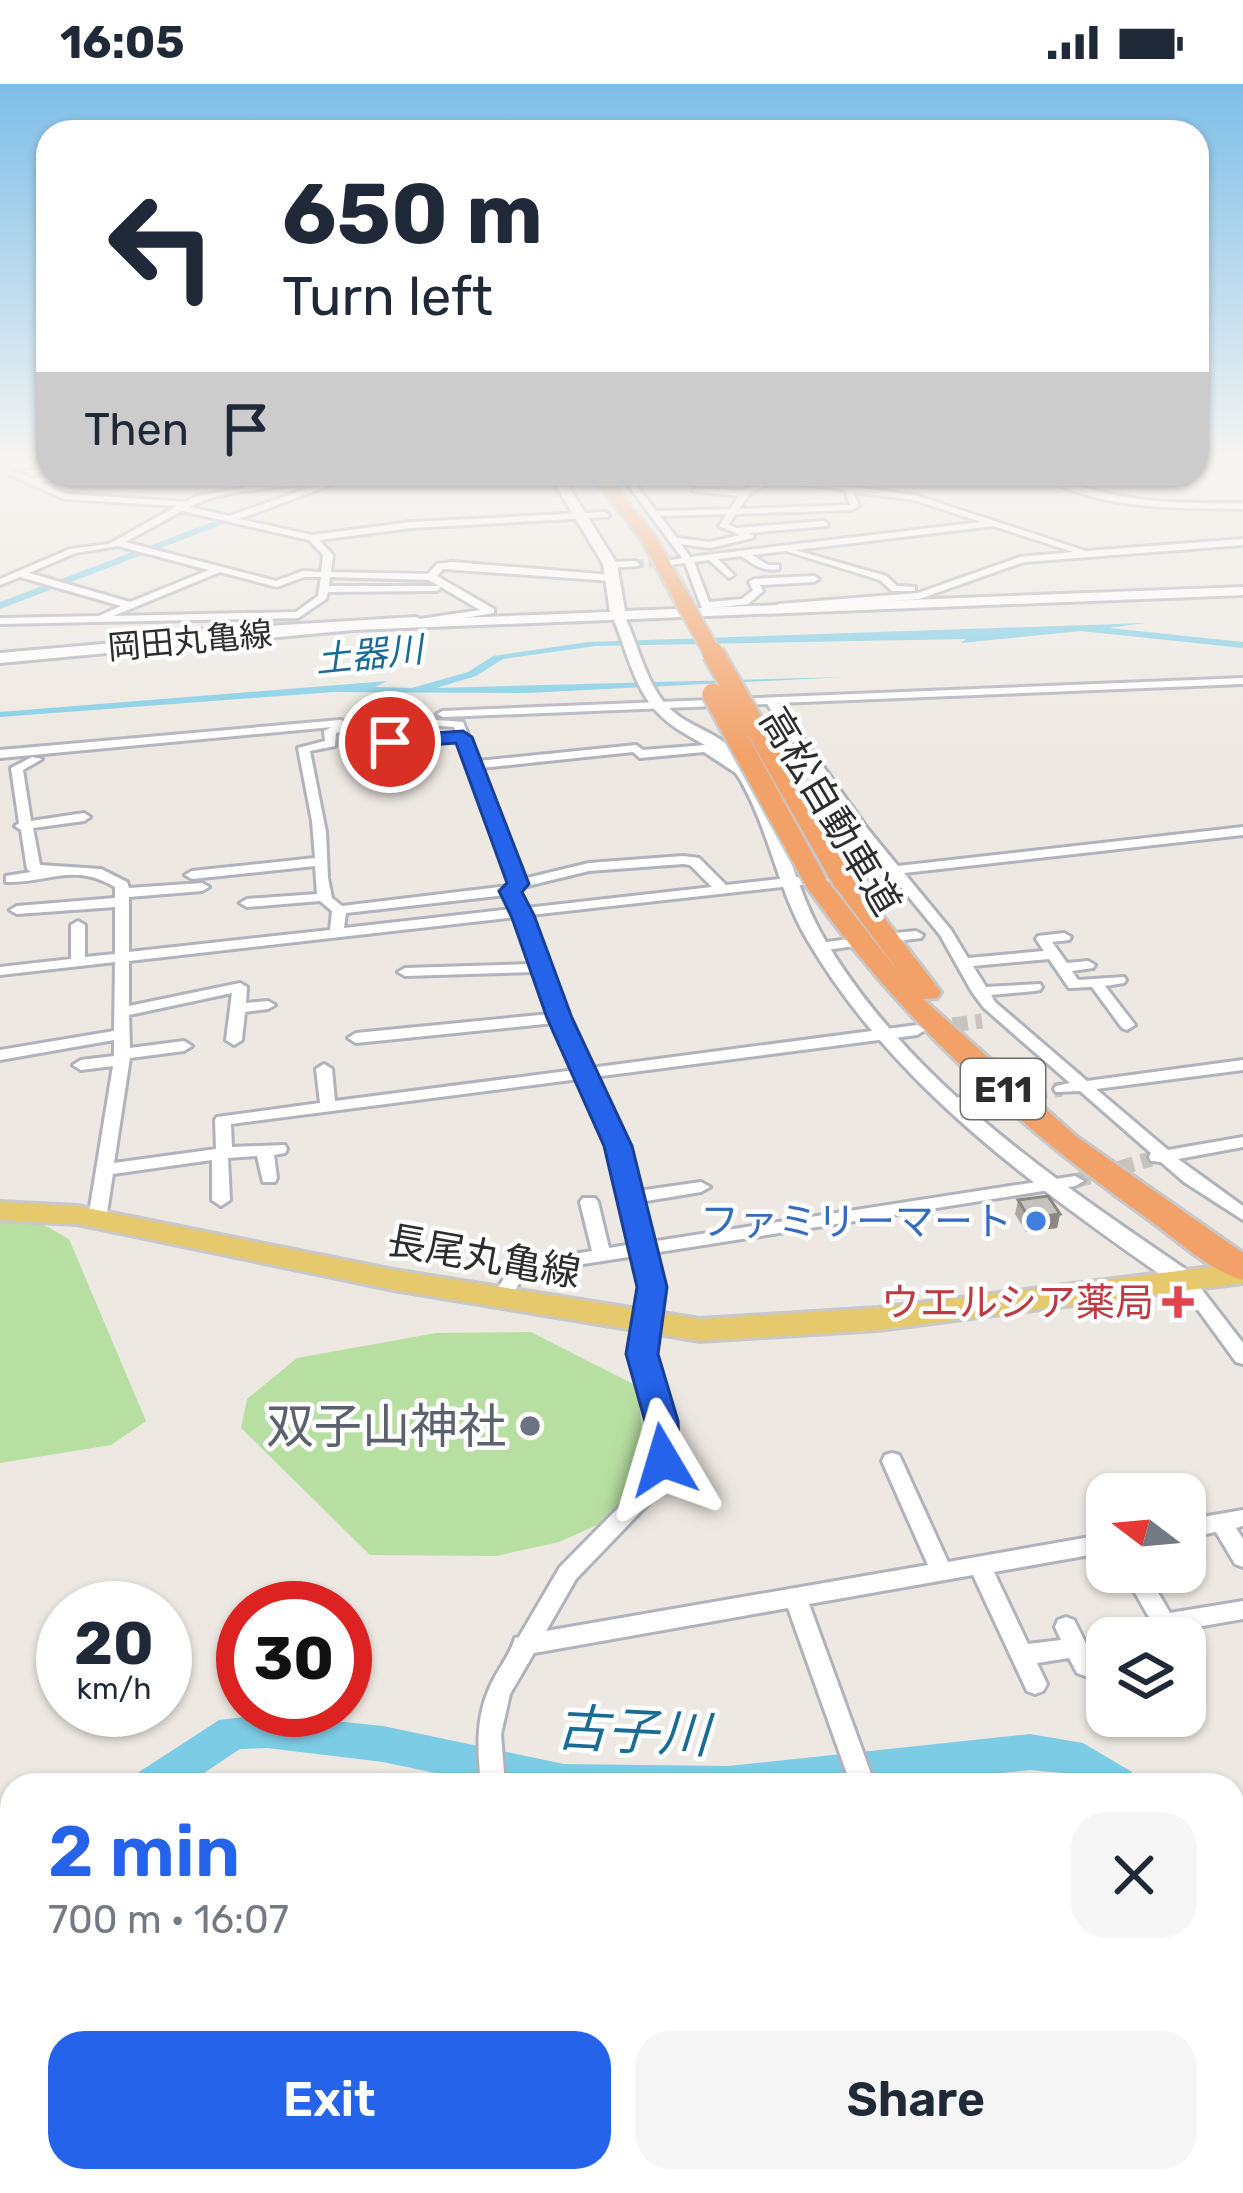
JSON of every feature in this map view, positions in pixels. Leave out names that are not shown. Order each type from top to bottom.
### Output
[{"type":"highway","name":"高松自動車道","points":[[644,560],[673,602]]},
{"type":"highway","name":"高松自動車道","points":[[657,560],[673,602],[818,882],[883,970],[962,1054],[1066,1144],[1239,1262]]},
{"type":"main road","points":[[606,560],[620,618]]},
{"type":"main road","name":"岡田丸亀線","points":[[0,658],[415,621],[620,618],[708,608],[1243,591]]},
{"type":"main road","name":"長尾丸亀線","points":[[0,1211],[97,1219],[646,1325],[770,1329],[1186,1281],[1239,1262]]},
{"type":"street","points":[[0,582],[49,560]]},
{"type":"street","points":[[186,560],[277,584],[326,574],[431,577],[490,611],[415,621]]},
{"type":"street","points":[[0,621],[298,615],[320,601],[327,560]]},
{"type":"street","points":[[668,562],[693,560]]},
{"type":"street","points":[[714,560],[729,575]]},
{"type":"street","points":[[756,562],[779,560]]},
{"type":"street","points":[[844,560],[884,578],[895,589],[954,580]]},
{"type":"street","points":[[919,596],[1017,560]]},
{"type":"street","points":[[689,561],[708,608],[745,602],[758,591],[754,582],[814,579]]},
{"type":"street","points":[[756,562],[776,567]]},
{"type":"street","points":[[431,577],[437,568],[452,565],[611,571],[635,564]]},
{"type":"street","points":[[34,566],[61,586],[129,604]]},
{"type":"street","points":[[98,619],[219,569]]},
{"type":"street","points":[[17,573],[50,576]]},
{"type":"street","points":[[323,589],[449,589]]},
{"type":"street","points":[[770,609],[919,596],[1015,600]]},
{"type":"street","points":[[620,618],[659,705],[717,743],[818,882]]},
{"type":"street","points":[[0,754],[387,719],[1243,681]]},
{"type":"street","points":[[770,700],[965,963],[980,992],[1156,1157],[1243,1214]]},
{"type":"street","points":[[492,1773],[489,1735],[499,1692],[524,1646],[568,1573],[644,1496],[663,1460],[661,1421],[642,1354],[652,1287],[618,1146],[559,1018],[523,915],[514,908],[515,887],[459,724],[387,719],[330,731],[331,744],[304,748],[325,898],[339,910],[515,887],[589,868],[683,860],[694,861],[722,888]]},
{"type":"street","points":[[390,742],[463,737]]},
{"type":"street","points":[[94,746],[26,761],[16,768],[21,826],[30,840],[34,869],[101,873],[116,878],[121,897],[124,1034],[97,1219]]},
{"type":"street","points":[[472,765],[636,748],[640,754],[706,748],[740,770]]},
{"type":"street","points":[[0,779],[17,777]]},
{"type":"street","points":[[21,826],[84,817]]},
{"type":"street","points":[[0,971],[1243,831]]},
{"type":"street","points":[[17,910],[318,862]]},
{"type":"street","points":[[11,879],[51,872]]},
{"type":"street","points":[[818,882],[798,907],[820,947],[887,1034],[954,1103],[1186,1281],[1242,1356]]},
{"type":"street","points":[[248,903],[325,898]]},
{"type":"street","points":[[591,908],[598,927]]},
{"type":"street","points":[[337,933],[339,910]]},
{"type":"street","points":[[78,925],[78,962]]},
{"type":"street","points":[[896,937],[916,935]]},
{"type":"street","points":[[1064,937],[1043,939],[1074,985],[1119,980]]},
{"type":"street","points":[[820,947],[849,944]]},
{"type":"street","points":[[965,963],[1088,965]]},
{"type":"street","points":[[405,972],[540,968]]},
{"type":"street","points":[[489,970],[492,989]]},
{"type":"street","points":[[1095,982],[1127,1025]]},
{"type":"street","points":[[125,1011],[240,987],[235,1040]]},
{"type":"street","points":[[980,992],[1035,987]]},
{"type":"street","points":[[240,1008],[268,1005]]},
{"type":"street","points":[[356,1039],[559,1018]]},
{"type":"street","points":[[982,1021],[1004,1018]]},
{"type":"street","points":[[221,1200],[223,1120],[917,1030]]},
{"type":"street","points":[[0,1055],[124,1034]]},
{"type":"street","points":[[82,1065],[184,1046]]},
{"type":"street","points":[[29,1050],[29,1073]]},
{"type":"street","points":[[1061,1089],[1243,1065]]},
{"type":"street","points":[[324,1069],[328,1106]]},
{"type":"street","points":[[954,1103],[984,1100]]},
{"type":"street","points":[[1156,1157],[1243,1142]]},
{"type":"street","points":[[107,1169],[272,1150],[268,1178]]},
{"type":"street","points":[[500,1299],[519,1268],[1065,1184]]},
{"type":"street","points":[[631,1198],[701,1186]]},
{"type":"street","points":[[589,1202],[602,1256]]},
{"type":"street","points":[[892,1461],[942,1573]]},
{"type":"street","points":[[1232,1520],[1243,1558]]},
{"type":"street","points":[[524,1646],[1086,1547]]},
{"type":"street","points":[[980,1566],[1035,1684]]},
{"type":"street","points":[[796,1599],[859,1773]]},
{"type":"street","points":[[1206,1620],[1243,1610]]},
{"type":"street","points":[[1022,1655],[1076,1646]]},
{"type":"green space","points":[[0,1221],[44,1225],[69,1239],[146,1421],[111,1445],[0,1463]]},
{"type":"green space","points":[[531,1332],[637,1386],[646,1464],[606,1521],[559,1542],[496,1556],[370,1555],[241,1428],[247,1399],[297,1358],[436,1333]]},
{"type":"water","points":[[110,560],[128,560],[0,609],[0,602]]},
{"type":"water","points":[[1145,623],[1109,628],[1243,642],[1243,648],[1081,631],[961,643],[966,639],[596,646],[503,659],[476,676],[436,688],[844,677],[527,693],[333,692],[0,717],[0,712],[387,681],[375,687],[412,688],[468,672],[493,656],[588,642]]},
{"type":"building","points":[[1048,1196],[1060,1214],[1029,1218],[1018,1200]]},
{"type":"waterway","name":"古子川","points":[[171,1773],[233,1732],[267,1731],[383,1744],[521,1773]]},
{"type":"waterway","name":"古子川","points":[[832,1773],[1030,1752],[1069,1756],[1098,1773]]},
{"type":"tunnel","points":[[635,564],[668,562]]},
{"type":"tunnel","points":[[930,1028],[982,1021]]},
{"type":"tunnel","points":[[1009,1096],[1062,1089]]},
{"type":"tunnel","points":[[1075,1181],[1151,1159]]},
{"type":"place","name":"ファミリーマート","points":[[1036,1221]]},
{"type":"place","name":"ウエルシア薬局","points":[[1178,1302]]},
{"type":"place","name":"双子山神社","points":[[530,1426]]},
{"type":"route","points":[[390,742],[463,737],[518,884],[511,891],[514,908],[523,915],[559,1018],[618,1146],[652,1287],[652,1316],[642,1354],[661,1421],[663,1460]]},
{"type":"water label","name":"土器川","points":[[369,654]]}]
